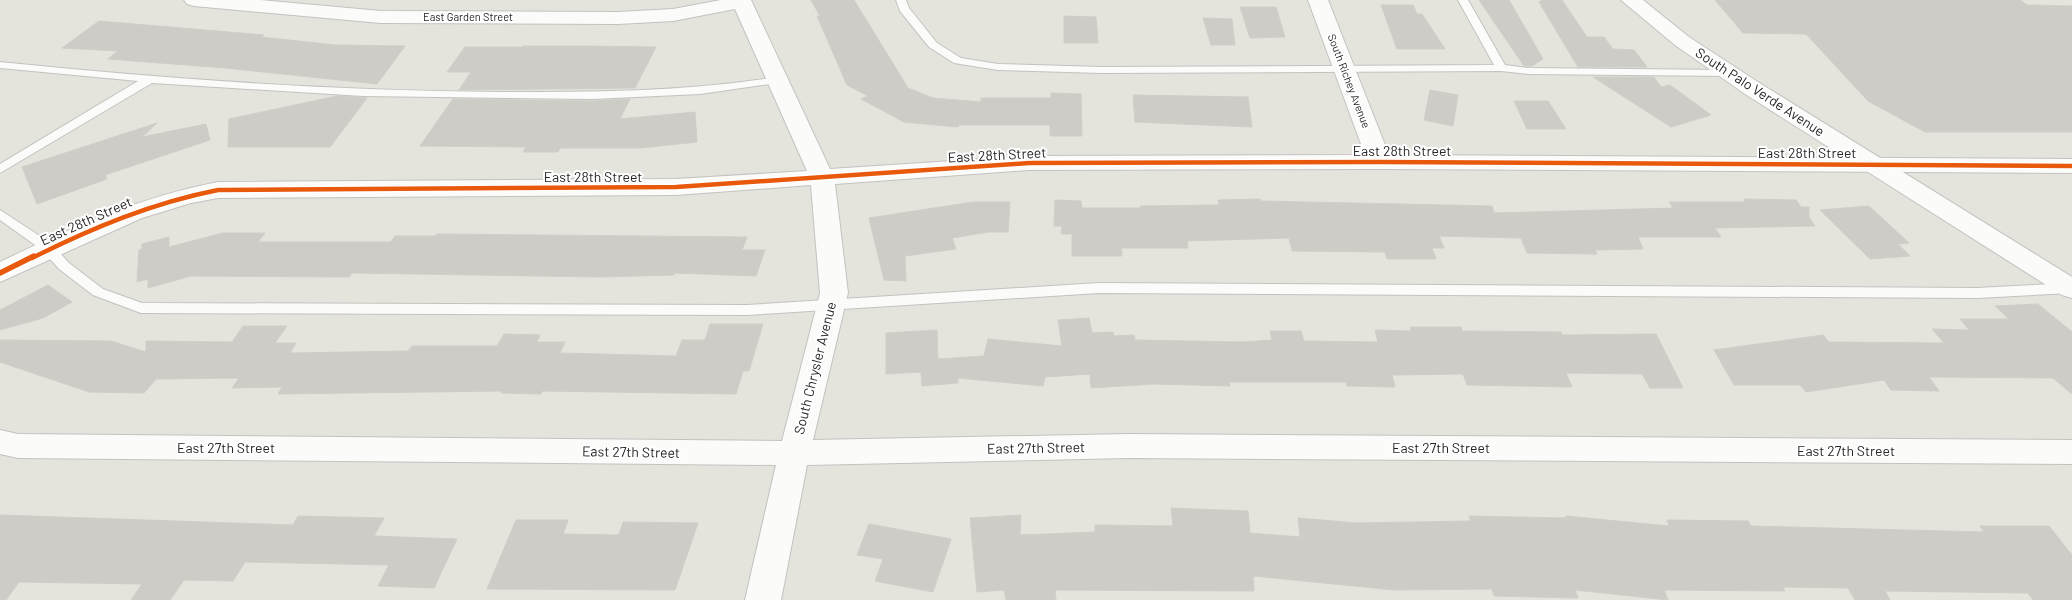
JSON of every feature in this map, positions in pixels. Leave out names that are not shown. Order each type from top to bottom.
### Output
[{"type":"street","name":"East Garden Street","points":[[194,0],[381,17],[608,18],[673,15],[742,1]]},
{"type":"street","name":"South Richey Avenue","points":[[1318,0],[1380,162]]},
{"type":"street","name":"South Palo Verde Avenue","points":[[1631,0],[1660,25],[1729,73],[2072,288]]},
{"type":"street","name":"South Chrysler Avenue","points":[[742,1],[822,177],[834,293],[794,453],[763,600]]},
{"type":"street","name":"East 28th Street","points":[[0,273],[105,222],[187,195],[218,190],[676,187],[1029,163],[1380,162],[2072,166]]},
{"type":"street","name":"East 27th Street","points":[[0,442],[18,446],[794,453],[1129,446],[2072,452]]},
{"type":"lane","points":[[901,0],[904,9],[933,46],[958,61],[998,67],[1093,70],[1501,68],[1528,71],[1729,73]]},
{"type":"lane","points":[[1463,0],[1501,68]]},
{"type":"lane","points":[[0,65],[148,80],[318,91],[620,96],[701,91],[777,80]]},
{"type":"lane","points":[[0,169],[148,80]]},
{"type":"lane","points":[[0,214],[50,249],[64,266],[98,292],[141,308],[728,310],[1099,288],[1977,292],[2072,288]]},
{"type":"building","points":[[811,0],[854,0],[908,88],[933,98],[981,102],[981,98],[1051,98],[1051,93],[1081,94],[1082,136],[1050,136],[1050,125],[959,125],[958,127],[904,122],[861,99],[868,96],[847,85],[817,16],[820,16]]},
{"type":"building","points":[[1479,0],[1509,0],[1543,59],[1532,66],[1524,66]]},
{"type":"building","points":[[1542,0],[1562,0],[1587,37],[1604,37],[1613,49],[1634,50],[1647,67],[1578,67],[1539,2]]},
{"type":"building","points":[[1715,0],[2020,0],[2027,5],[2072,6],[2072,132],[1925,132],[1868,101],[1806,34],[1743,33]]},
{"type":"building","points":[[1381,5],[1413,5],[1417,14],[1422,14],[1445,49],[1397,49]]},
{"type":"building","points":[[1240,7],[1276,7],[1285,37],[1250,38]]},
{"type":"building","points":[[1064,16],[1096,17],[1098,43],[1064,43]]},
{"type":"building","points":[[1203,18],[1232,19],[1235,45],[1211,45]]},
{"type":"building","points":[[99,21],[264,35],[261,37],[335,45],[405,46],[377,84],[225,68],[108,59],[118,51],[62,48]]},
{"type":"building","points":[[465,47],[656,47],[635,88],[459,90],[471,72],[447,72]]},
{"type":"building","points":[[1593,77],[1654,77],[1661,87],[1670,85],[1711,115],[1671,127]]},
{"type":"building","points":[[1430,90],[1458,95],[1453,126],[1424,120]]},
{"type":"building","points":[[1133,95],[1248,97],[1252,127],[1135,122]]},
{"type":"building","points":[[337,96],[367,98],[330,147],[228,147],[229,119]]},
{"type":"building","points":[[453,99],[592,101],[630,99],[620,119],[695,112],[697,142],[641,148],[560,148],[558,152],[523,152],[526,147],[420,146]]},
{"type":"building","points":[[1514,101],[1548,101],[1566,129],[1527,129]]},
{"type":"building","points":[[157,123],[142,137],[206,124],[210,140],[105,175],[107,179],[37,204],[22,167]]},
{"type":"building","points":[[1260,199],[1261,201],[1492,206],[1494,213],[1673,208],[1669,202],[1745,202],[1744,199],[1796,200],[1801,207],[1809,207],[1809,217],[1815,226],[1715,228],[1721,237],[1638,237],[1643,249],[1595,250],[1597,254],[1527,253],[1521,238],[1439,236],[1444,248],[1432,248],[1436,259],[1387,259],[1385,252],[1292,251],[1289,238],[1187,241],[1188,248],[1121,248],[1122,256],[1072,256],[1072,234],[1061,234],[1062,226],[1054,226],[1055,200],[1081,201],[1082,208],[1140,208],[1140,206],[1219,205],[1218,200]]},
{"type":"building","points":[[973,202],[1010,202],[1008,232],[988,232],[952,238],[956,249],[905,256],[906,281],[884,280],[869,218]]},
{"type":"building","points":[[1869,206],[1909,243],[1898,244],[1910,256],[1870,259],[1820,210]]},
{"type":"building","points":[[223,233],[265,233],[258,242],[391,242],[395,236],[435,236],[437,234],[747,237],[742,250],[765,250],[756,276],[675,273],[674,275],[599,277],[352,273],[349,277],[191,276],[148,288],[148,279],[137,282],[139,250],[142,249],[142,244],[169,237],[169,247]]},
{"type":"building","points":[[48,285],[72,302],[43,318],[0,330],[0,310]]},
{"type":"building","points":[[2038,304],[2072,332],[2072,394],[2053,378],[1929,377],[1939,391],[1891,390],[1884,380],[1806,392],[1800,385],[1734,385],[1714,350],[1823,335],[1829,342],[1944,343],[1932,329],[1969,330],[1960,319],[2009,319],[1995,306]]},
{"type":"building","points":[[1089,318],[1092,333],[1113,332],[1114,336],[1134,335],[1135,340],[1242,342],[1272,340],[1270,331],[1301,331],[1304,341],[1378,342],[1375,330],[1411,331],[1410,327],[1461,327],[1462,331],[1561,332],[1562,335],[1656,334],[1683,388],[1650,388],[1642,374],[1566,373],[1572,387],[1467,385],[1463,374],[1392,375],[1395,387],[1347,386],[1346,382],[1229,382],[1230,386],[1152,384],[1091,388],[1090,374],[1045,377],[1043,386],[958,378],[958,383],[922,386],[921,372],[886,374],[886,333],[937,330],[938,359],[984,356],[988,339],[1062,346],[1058,320]]},
{"type":"building","points":[[710,324],[763,324],[749,371],[743,371],[736,394],[542,391],[541,394],[501,393],[502,391],[278,394],[282,387],[232,388],[239,378],[156,379],[144,393],[89,392],[0,362],[0,340],[111,341],[146,352],[146,341],[232,342],[243,326],[287,326],[275,343],[296,343],[290,353],[408,351],[412,346],[497,346],[504,334],[540,335],[537,342],[565,342],[560,353],[676,356],[682,340],[705,340]]},
{"type":"building","points":[[1171,508],[1248,511],[1250,533],[1300,537],[1298,518],[1356,523],[1471,521],[1469,516],[1566,518],[1566,516],[1669,526],[1667,520],[1748,521],[1751,526],[1984,532],[1980,526],[2049,526],[2072,555],[2072,600],[2033,600],[2028,593],[1885,591],[1890,600],[1855,600],[1848,588],[1783,587],[1785,591],[1664,590],[1668,600],[1575,590],[1578,598],[1494,596],[1492,589],[1394,590],[1253,576],[1254,591],[1055,590],[1056,600],[1006,600],[1004,590],[977,592],[970,518],[1021,515],[1020,535],[1095,532],[1095,525],[1173,526]]},
{"type":"building","points":[[0,515],[293,525],[298,516],[384,518],[374,536],[457,539],[434,588],[378,586],[389,565],[245,562],[233,581],[184,580],[170,600],[131,600],[142,584],[19,582],[6,600],[0,600]]},
{"type":"building","points":[[516,520],[568,520],[563,534],[619,535],[623,522],[698,523],[675,590],[487,589]]},
{"type":"building","points":[[869,524],[951,539],[933,592],[875,581],[883,559],[857,555]]},
{"type":"cycle path","points":[[0,273],[106,223],[161,203],[218,190],[676,187],[1029,163],[1380,162],[2072,166]]}]
